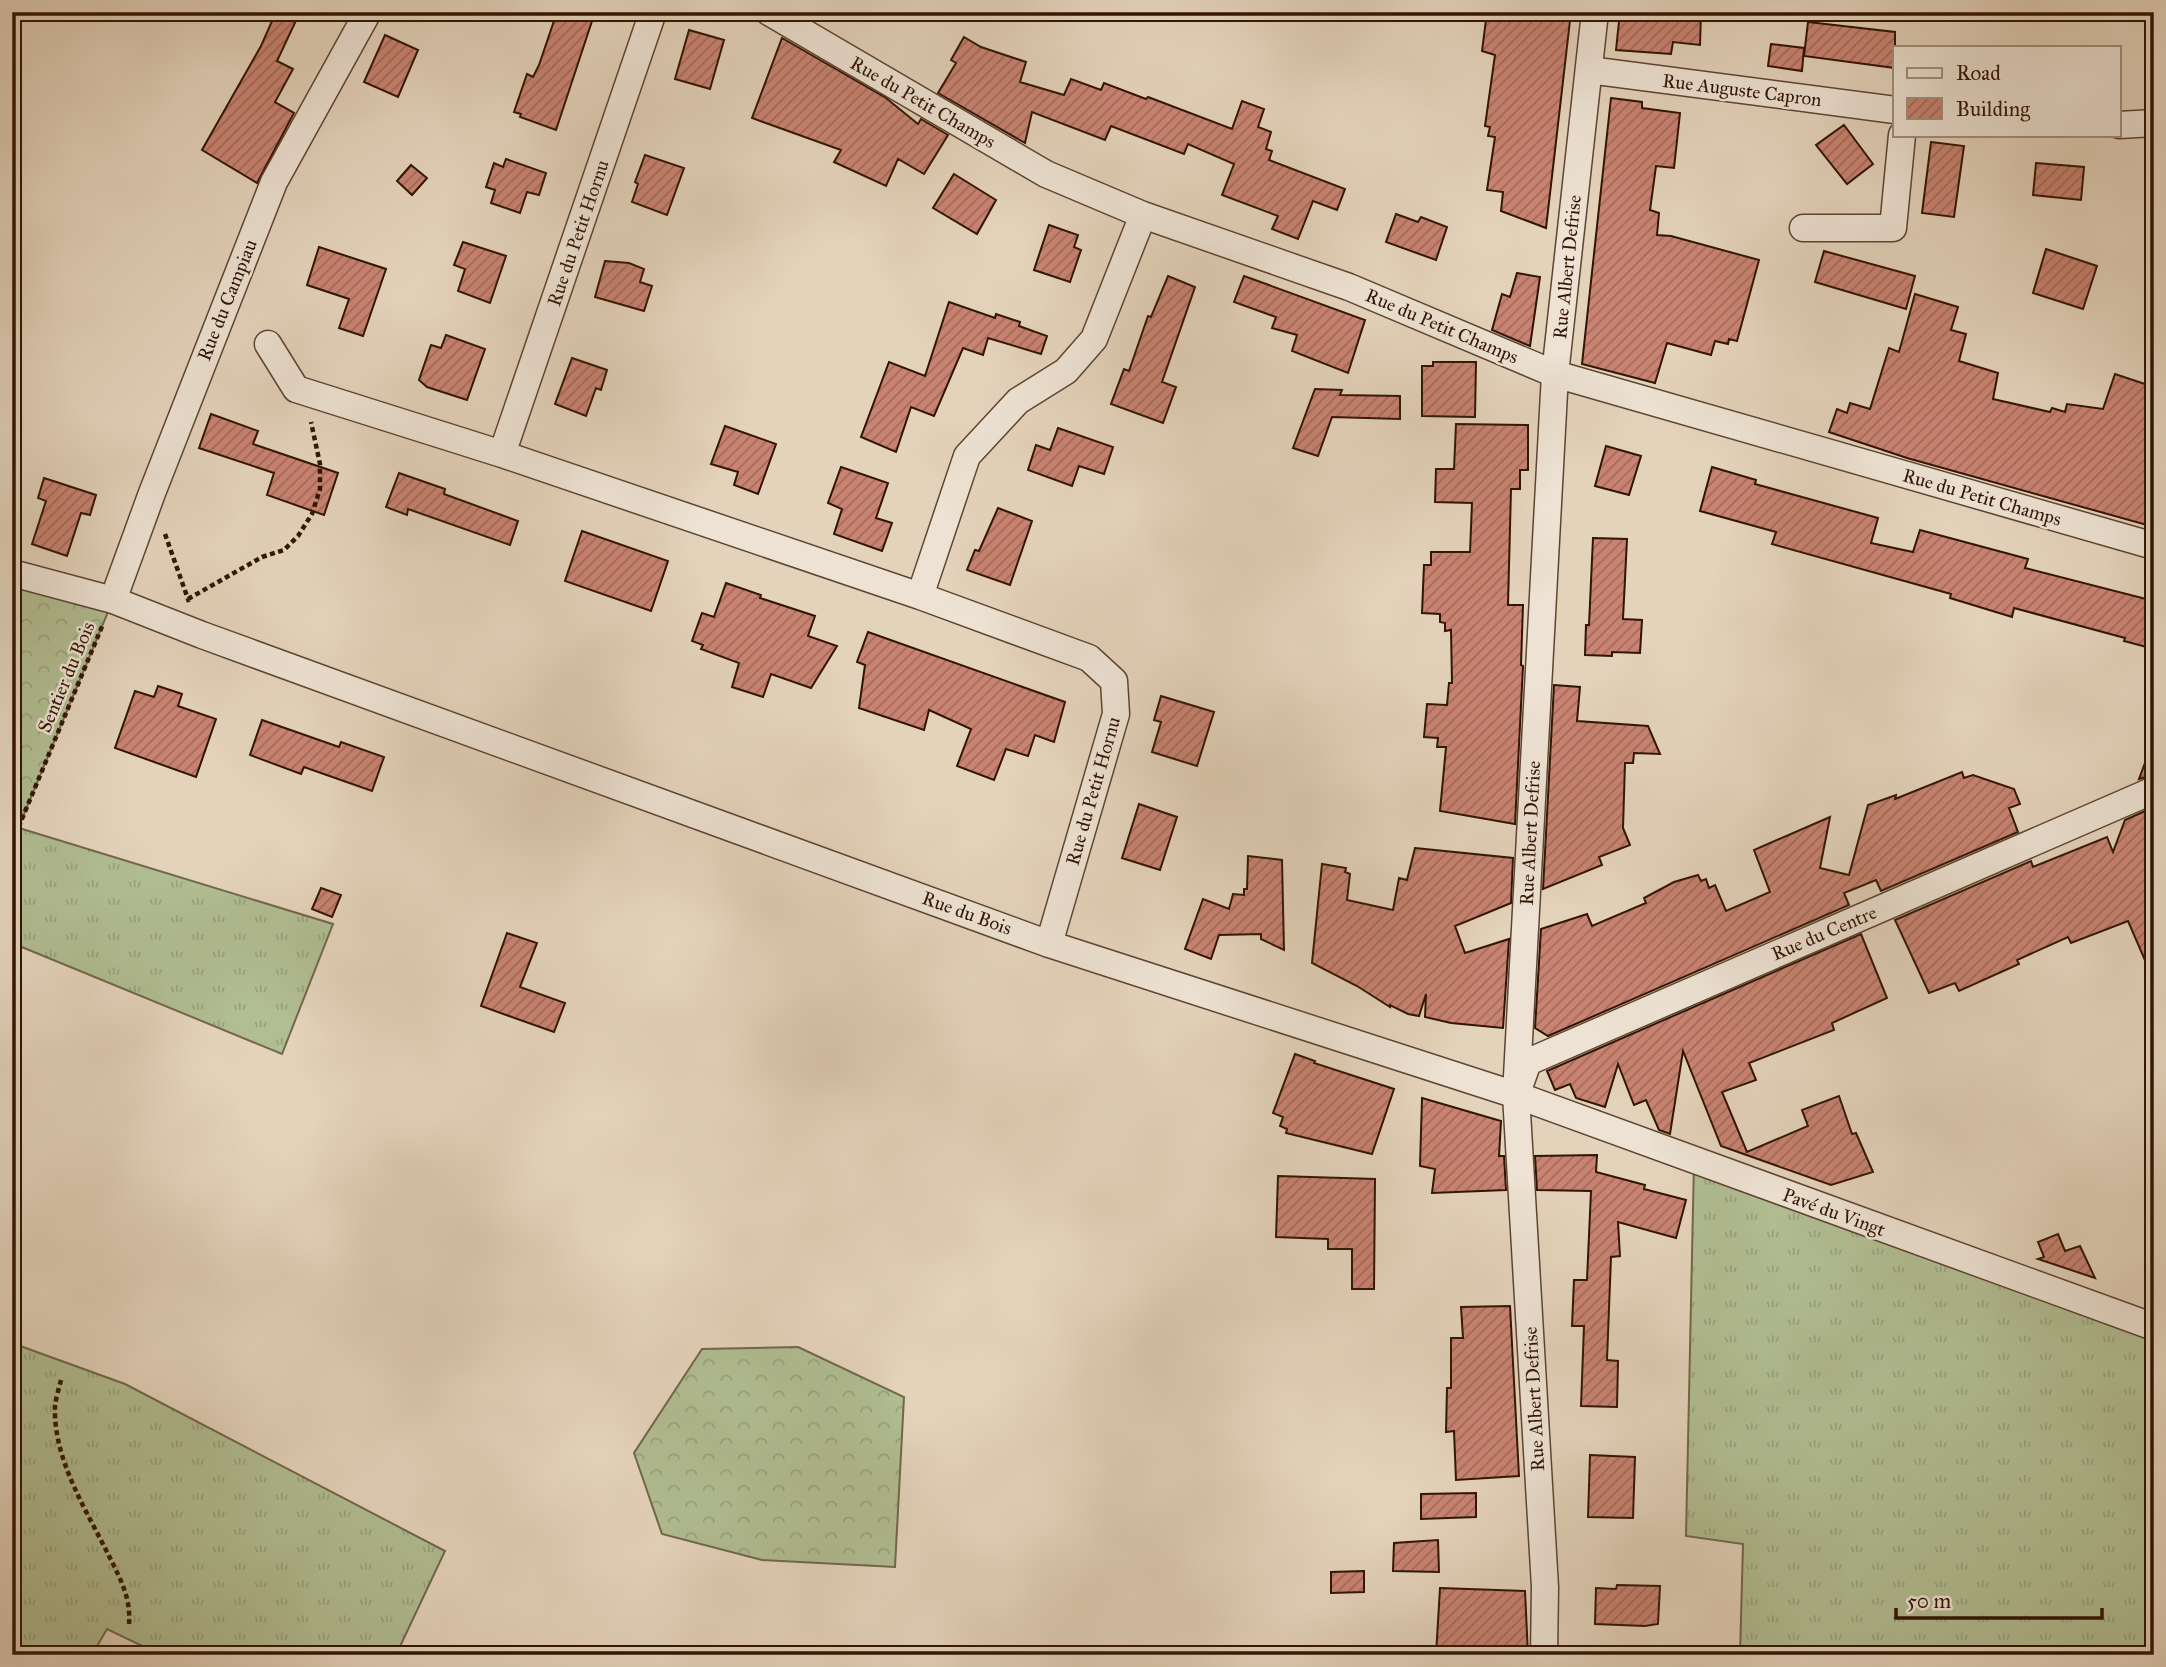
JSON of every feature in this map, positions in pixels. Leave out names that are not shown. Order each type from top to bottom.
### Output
[{"type":"street","name":"Rue du Campiau","points":[[113,600],[274,182],[368,12]]},
{"type":"street","name":"Rue du Petit Hornu","points":[[502,454],[653,12]]},
{"type":"street","name":"Rue du Petit Champs","points":[[769,12],[1046,174],[1143,215],[1349,288],[1555,373],[2154,546]]},
{"type":"street","name":"Rue Albert Defrise","points":[[1544,1655],[1545,1587],[1516,1096],[1555,373],[1595,12]]},
{"type":"street","name":"Rue Auguste Capron","points":[[1589,70],[1893,110]]},
{"type":"street","points":[[2120,125],[2154,123]]},
{"type":"street","points":[[1803,228],[1893,228],[1902,136]]},
{"type":"street","points":[[920,596],[967,456],[1018,401],[1066,371],[1094,340],[1143,215]]},
{"type":"street","points":[[268,344],[296,389]]},
{"type":"street","name":"Rue du Petit Hornu","points":[[296,389],[502,454],[920,596],[1089,658],[1114,681],[1116,715],[1049,944]]},
{"type":"street","points":[[12,573],[113,600],[202,635]]},
{"type":"street","name":"Rue du Bois","points":[[202,635],[1049,944],[1516,1096]]},
{"type":"street","name":"Rue du Centre","points":[[1516,1096],[1528,1062],[2154,790]]},
{"type":"street","name":"Pavé du Vingt","points":[[1516,1096],[2154,1327]]},
{"type":"path","points":[[188,599],[262,557],[284,550],[298,536],[312,514],[320,489],[320,464],[311,421],[296,389]]},
{"type":"path","points":[[165,533],[202,635]]},
{"type":"path","name":"Sentier du Bois","points":[[12,843],[113,600]]},
{"type":"path","points":[[61,1380],[55,1404],[64,1461],[122,1583],[130,1606],[129,1624]]},
{"type":"green space","points":[[12,573],[113,600],[12,843]]},
{"type":"green space","points":[[19,828],[333,924],[282,1054],[12,943],[12,843]]},
{"type":"green space","points":[[1694,1162],[2154,1327],[2154,1655],[1740,1655],[1743,1544],[1686,1536]]},
{"type":"green space","points":[[12,1343],[125,1384],[445,1551],[396,1655],[161,1655],[107,1629],[92,1655],[12,1655]]},
{"type":"green space","points":[[798,1347],[904,1397],[895,1567],[762,1560],[662,1534],[634,1453],[702,1349]]},
{"type":"building","points":[[276,12],[300,12],[277,61],[293,69],[275,102],[294,113],[257,183],[202,150],[261,46]]},
{"type":"building","points":[[557,12],[595,12],[556,130],[520,117],[521,114],[514,112],[527,74],[533,77],[539,65]]},
{"type":"building","points":[[1487,12],[1571,12],[1546,228],[1501,211],[1503,192],[1487,190],[1495,137],[1488,136],[1490,127],[1485,126],[1495,55],[1482,51]]},
{"type":"building","points":[[1620,12],[1701,12],[1700,45],[1673,42],[1671,54],[1616,50]]},
{"type":"building","points":[[1808,22],[1895,32],[1893,68],[1804,56]]},
{"type":"building","points":[[689,30],[724,40],[710,89],[675,79]]},
{"type":"building","points":[[385,35],[418,50],[398,97],[364,82]]},
{"type":"building","points":[[964,37],[981,47],[1026,62],[1020,82],[1064,95],[1071,79],[1101,90],[1104,83],[1232,129],[1242,101],[1264,109],[1258,127],[1271,132],[1266,149],[1272,151],[1269,160],[1345,189],[1337,210],[1313,201],[1298,239],[1272,229],[1278,216],[1222,195],[1234,164],[1188,144],[1184,154],[1111,126],[1105,140],[1032,112],[1025,143],[938,93],[956,63],[951,60]]},
{"type":"building","points":[[782,38],[886,98],[918,124],[921,119],[948,135],[924,174],[898,159],[886,186],[834,162],[841,150],[752,118]]},
{"type":"building","points":[[1771,44],[1804,48],[1802,71],[1768,66]]},
{"type":"building","points":[[1611,98],[1642,102],[1642,108],[1680,113],[1674,168],[1656,166],[1650,210],[1659,213],[1657,235],[1671,236],[1759,260],[1737,341],[1729,339],[1728,344],[1715,341],[1711,355],[1667,343],[1655,383],[1582,364]]},
{"type":"building","points":[[1844,125],[1873,164],[1847,184],[1816,145]]},
{"type":"building","points":[[1931,142],[1964,146],[1954,217],[1922,213]]},
{"type":"building","points":[[645,155],[684,168],[667,215],[632,202],[638,184],[635,182]]},
{"type":"building","points":[[506,159],[546,173],[539,195],[527,192],[520,213],[491,203],[495,190],[486,187],[494,163],[503,167]]},
{"type":"building","points":[[2036,163],[2084,167],[2081,200],[2033,195]]},
{"type":"building","points":[[411,165],[427,178],[412,195],[397,181]]},
{"type":"building","points":[[954,174],[996,200],[977,234],[933,208]]},
{"type":"building","points":[[1396,214],[1418,222],[1421,217],[1447,227],[1436,260],[1386,242]]},
{"type":"building","points":[[1049,225],[1078,235],[1074,247],[1081,250],[1070,282],[1034,270]]},
{"type":"building","points":[[463,242],[506,256],[490,303],[458,291],[465,269],[454,265]]},
{"type":"building","points":[[319,247],[386,269],[363,336],[339,328],[349,299],[307,285]]},
{"type":"building","points":[[2046,249],[2097,266],[2083,309],[2033,293]]},
{"type":"building","points":[[1824,251],[1915,276],[1906,309],[1815,282]]},
{"type":"building","points":[[605,261],[629,263],[644,269],[640,282],[652,286],[644,311],[595,297]]},
{"type":"building","points":[[1517,273],[1540,277],[1530,346],[1492,330],[1502,294],[1510,297]]},
{"type":"building","points":[[1168,276],[1195,287],[1162,382],[1176,387],[1163,423],[1111,404],[1124,369],[1129,371],[1148,316],[1151,317]]},
{"type":"building","points":[[1244,276],[1365,320],[1348,373],[1292,351],[1297,335],[1272,328],[1276,317],[1234,302]]},
{"type":"building","points":[[1915,294],[1958,307],[1951,330],[1966,334],[1959,361],[1998,373],[1993,399],[2050,412],[2052,408],[2065,412],[2067,404],[2103,409],[2115,374],[2154,387],[2154,527],[1907,458],[1829,432],[1837,409],[1847,413],[1850,403],[1870,409],[1889,348],[1899,352]]},
{"type":"building","points":[[949,302],[995,318],[996,314],[1020,322],[1019,326],[1047,336],[1041,354],[988,338],[983,355],[963,348],[934,416],[911,407],[896,452],[861,437],[889,362],[925,376]]},
{"type":"building","points":[[446,335],[485,349],[467,400],[427,387],[419,380],[431,345],[441,348]]},
{"type":"building","points":[[572,358],[607,370],[601,390],[596,388],[586,416],[555,404]]},
{"type":"building","points":[[1433,362],[1476,362],[1475,417],[1422,416],[1422,366],[1433,366]]},
{"type":"building","points":[[1315,389],[1342,390],[1340,395],[1400,396],[1400,419],[1332,417],[1318,456],[1293,448]]},
{"type":"building","points":[[211,414],[258,431],[253,444],[338,473],[324,515],[267,495],[274,473],[199,448]]},
{"type":"building","points":[[1456,424],[1528,425],[1528,470],[1520,470],[1520,489],[1511,489],[1508,605],[1523,605],[1523,666],[1515,824],[1440,811],[1446,747],[1437,747],[1438,738],[1424,737],[1427,704],[1447,705],[1449,683],[1452,683],[1451,630],[1445,631],[1445,623],[1440,622],[1440,614],[1422,613],[1424,565],[1431,565],[1431,552],[1470,552],[1472,503],[1435,502],[1436,469],[1454,469]]},
{"type":"building","points":[[725,426],[776,444],[758,494],[734,485],[738,472],[711,464]]},
{"type":"building","points":[[1058,428],[1113,447],[1104,474],[1079,466],[1072,486],[1028,470],[1036,445],[1050,450]]},
{"type":"building","points":[[1606,446],[1641,456],[1629,495],[1595,486]]},
{"type":"building","points":[[841,467],[888,483],[876,518],[892,523],[882,551],[834,534],[842,509],[828,503]]},
{"type":"building","points":[[1712,467],[1756,480],[1755,484],[1878,518],[1871,543],[1913,552],[1920,530],[2028,559],[2025,568],[2154,601],[2154,649],[2124,641],[2125,638],[2014,608],[2012,617],[1950,598],[1951,594],[1772,544],[1776,532],[1700,511]]},
{"type":"building","points":[[399,473],[445,489],[444,494],[518,521],[510,545],[408,509],[407,515],[386,507]]},
{"type":"building","points":[[44,478],[96,495],[90,515],[81,513],[67,556],[32,544],[46,501],[38,498]]},
{"type":"building","points":[[998,508],[1032,521],[1010,585],[967,570],[975,550],[979,551]]},
{"type":"building","points":[[582,531],[668,561],[651,611],[565,581]]},
{"type":"building","points":[[1593,538],[1627,539],[1623,619],[1642,620],[1640,653],[1585,655]]},
{"type":"building","points":[[726,583],[761,595],[760,598],[815,616],[808,636],[837,646],[811,688],[771,674],[763,697],[732,687],[739,663],[701,649],[703,645],[692,641],[702,613],[714,617]]},
{"type":"building","points":[[868,632],[1065,702],[1054,742],[1035,735],[1028,756],[1006,749],[994,780],[957,766],[971,729],[929,710],[924,730],[859,708],[865,665],[857,662]]},
{"type":"building","points":[[1554,685],[1580,687],[1577,721],[1648,726],[1660,754],[1634,753],[1633,763],[1625,763],[1623,828],[1630,845],[1599,857],[1602,865],[1543,889]]},
{"type":"building","points":[[158,686],[182,694],[178,706],[216,719],[196,777],[115,748],[135,691],[154,697]]},
{"type":"building","points":[[1161,696],[1214,712],[1197,766],[1152,752],[1161,722],[1154,720]]},
{"type":"building","points":[[262,720],[339,747],[341,742],[384,757],[372,791],[304,767],[301,774],[250,755]]},
{"type":"building","points":[[2151,747],[2154,748],[2154,775],[2139,779]]},
{"type":"building","points":[[1962,772],[1964,778],[1973,775],[2014,789],[2020,804],[2009,808],[2018,832],[1881,891],[1876,880],[1844,893],[1849,905],[1548,1036],[1535,1028],[1541,929],[1587,914],[1592,926],[1646,903],[1644,898],[1674,882],[1698,875],[1701,881],[1706,879],[1709,888],[1715,885],[1726,911],[1770,892],[1754,850],[1830,817],[1820,868],[1849,875],[1868,805],[1896,795],[1895,799]]},
{"type":"building","points":[[1139,804],[1177,817],[1160,870],[1122,858]]},
{"type":"building","points":[[2154,807],[2154,981],[2128,921],[2071,943],[2068,937],[2017,960],[2019,964],[1959,991],[1955,983],[1929,993],[1895,920],[2031,861],[2033,867],[2107,837],[2113,852],[2125,820]]},
{"type":"building","points":[[1415,848],[1513,858],[1511,903],[1455,926],[1465,953],[1509,939],[1503,1028],[1451,1023],[1425,1017],[1426,994],[1419,1016],[1408,1014],[1390,1007],[1312,963],[1322,864],[1346,868],[1345,872],[1350,874],[1347,900],[1393,910],[1399,878],[1407,880]]},
{"type":"building","points":[[1248,856],[1282,860],[1284,950],[1261,939],[1261,934],[1219,935],[1211,959],[1185,949],[1203,899],[1229,909],[1233,894],[1244,895],[1244,889],[1247,889]]},
{"type":"building","points":[[321,888],[341,895],[332,917],[312,909]]},
{"type":"building","points":[[507,933],[537,943],[520,987],[565,1003],[554,1032],[481,1006]]},
{"type":"building","points":[[1861,934],[1887,998],[1832,1023],[1834,1030],[1749,1063],[1756,1080],[1722,1092],[1747,1152],[1808,1126],[1802,1110],[1839,1096],[1852,1134],[1856,1133],[1873,1172],[1831,1185],[1721,1146],[1683,1051],[1670,1134],[1659,1130],[1646,1100],[1634,1105],[1618,1064],[1605,1107],[1576,1098],[1570,1084],[1555,1090],[1547,1071]]},
{"type":"building","points":[[1295,1054],[1315,1061],[1314,1063],[1394,1089],[1372,1154],[1286,1133],[1287,1129],[1280,1126],[1283,1117],[1273,1113]]},
{"type":"building","points":[[1422,1098],[1501,1121],[1499,1156],[1504,1156],[1506,1190],[1432,1193],[1435,1169],[1420,1166]]},
{"type":"building","points":[[1597,1155],[1596,1172],[1645,1185],[1644,1189],[1686,1200],[1676,1238],[1618,1222],[1620,1256],[1611,1257],[1607,1360],[1618,1361],[1617,1407],[1581,1406],[1584,1326],[1572,1326],[1574,1280],[1587,1280],[1591,1191],[1537,1190],[1535,1156]]},
{"type":"building","points":[[1278,1176],[1375,1179],[1374,1289],[1352,1289],[1352,1249],[1328,1249],[1328,1239],[1276,1237]]},
{"type":"building","points":[[2058,1234],[2065,1251],[2080,1246],[2095,1278],[2038,1259],[2044,1257],[2038,1242]]},
{"type":"building","points":[[1510,1306],[1519,1476],[1456,1480],[1454,1431],[1446,1432],[1447,1388],[1451,1388],[1451,1338],[1463,1338],[1461,1307]]},
{"type":"building","points":[[1590,1455],[1635,1457],[1633,1518],[1588,1517]]},
{"type":"building","points":[[1476,1493],[1476,1517],[1421,1519],[1421,1494]]},
{"type":"building","points":[[1438,1540],[1439,1572],[1393,1571],[1394,1543]]},
{"type":"building","points":[[1364,1571],[1364,1592],[1331,1593],[1331,1572]]},
{"type":"building","points":[[1617,1585],[1660,1586],[1658,1624],[1595,1624],[1596,1588],[1616,1589]]},
{"type":"building","points":[[1440,1588],[1525,1591],[1528,1655],[1436,1655]]}]
